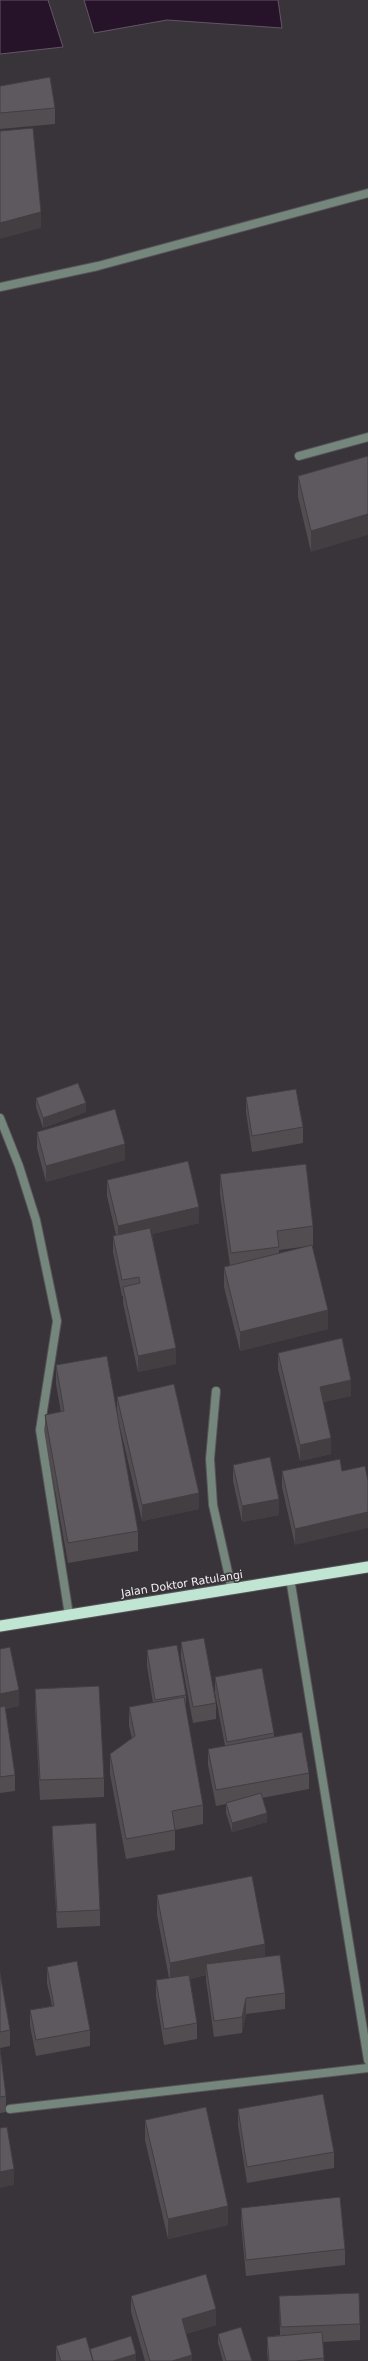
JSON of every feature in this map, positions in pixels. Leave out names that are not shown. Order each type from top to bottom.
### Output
[{"type":"highway","name":"Jalan Doktor Ratulangi","points":[[0,1626],[232,1590],[290,1578],[368,1567]]},
{"type":"street","points":[[0,287],[106,264],[368,192]]},
{"type":"street","points":[[299,456],[368,437]]},
{"type":"street","points":[[0,1118],[19,1166],[36,1220],[58,1321],[40,1430],[69,1615]]},
{"type":"street","points":[[216,1391],[210,1459],[213,1505],[232,1590]]},
{"type":"street","points":[[290,1578],[368,2060]]},
{"type":"street","points":[[10,2109],[368,2068]]},
{"type":"shaded area","points":[[0,0],[48,0],[63,47],[0,54]]},
{"type":"shaded area","points":[[84,0],[278,0],[282,28],[167,20],[94,33]]},
{"type":"building","points":[[50,77],[55,108],[0,113],[0,86]]},
{"type":"building","points":[[33,128],[41,212],[0,223],[0,131]]},
{"type":"building","points":[[368,456],[368,514],[311,531],[298,476]]},
{"type":"building","points":[[78,1083],[86,1103],[43,1118],[36,1098]]},
{"type":"building","points":[[296,1089],[303,1127],[252,1136],[246,1097]]},
{"type":"building","points":[[115,1109],[125,1144],[46,1166],[37,1132]]},
{"type":"building","points":[[188,1161],[199,1207],[118,1226],[107,1180]]},
{"type":"building","points":[[306,1164],[313,1226],[277,1231],[279,1247],[231,1253],[220,1174]]},
{"type":"building","points":[[150,1228],[176,1348],[138,1356],[123,1287],[140,1283],[139,1277],[122,1280],[113,1236]]},
{"type":"building","points":[[312,1245],[328,1310],[240,1332],[224,1267]]},
{"type":"building","points":[[342,1338],[351,1380],[320,1387],[331,1438],[300,1445],[278,1353]]},
{"type":"building","points":[[107,1356],[138,1531],[68,1543],[45,1415],[64,1411],[56,1365]]},
{"type":"building","points":[[174,1384],[199,1493],[142,1505],[117,1397]]},
{"type":"building","points":[[270,1457],[279,1499],[242,1506],[233,1465]]},
{"type":"building","points":[[340,1459],[342,1471],[365,1466],[368,1481],[368,1512],[295,1529],[282,1471]]},
{"type":"building","points":[[204,1638],[216,1703],[193,1707],[181,1642]]},
{"type":"building","points":[[177,1645],[186,1695],[155,1700],[147,1650]]},
{"type":"building","points":[[10,1647],[19,1690],[0,1694],[0,1649]]},
{"type":"building","points":[[262,1668],[274,1733],[227,1742],[215,1677]]},
{"type":"building","points":[[99,1686],[104,1778],[40,1780],[35,1689]]},
{"type":"building","points":[[184,1697],[203,1805],[172,1811],[175,1830],[126,1839],[110,1754],[135,1736],[129,1707]]},
{"type":"building","points":[[5,1706],[15,1775],[0,1777],[0,1707]]},
{"type":"building","points":[[302,1732],[309,1773],[216,1790],[208,1749]]},
{"type":"building","points":[[261,1793],[267,1813],[232,1823],[226,1803]]},
{"type":"building","points":[[96,1823],[100,1910],[57,1912],[52,1826]]},
{"type":"building","points":[[252,1876],[265,1944],[170,1963],[157,1895]]},
{"type":"building","points":[[280,1955],[285,1993],[246,1998],[242,2017],[214,2021],[206,1964]]},
{"type":"building","points":[[77,1961],[90,2030],[36,2040],[30,2010],[54,2006],[47,1967]]},
{"type":"building","points":[[0,1973],[10,2030],[0,2032]]},
{"type":"building","points":[[189,1975],[197,2023],[164,2029],[156,1980]]},
{"type":"building","points":[[0,2049],[6,2096],[0,2097]]},
{"type":"building","points":[[323,2094],[334,2152],[247,2167],[238,2109]]},
{"type":"building","points":[[206,2107],[228,2206],[168,2219],[145,2120]]},
{"type":"building","points":[[7,2127],[14,2169],[0,2172],[0,2128]]},
{"type":"building","points":[[340,2197],[345,2249],[246,2260],[241,2208]]},
{"type":"building","points":[[206,2274],[216,2309],[182,2319],[192,2355],[172,2361],[150,2361],[131,2296]]},
{"type":"building","points":[[359,2293],[360,2324],[281,2327],[279,2296]]},
{"type":"building","points":[[241,2327],[252,2361],[226,2361],[218,2334]]},
{"type":"building","points":[[322,2332],[324,2358],[295,2361],[269,2361],[267,2337]]},
{"type":"building","points":[[131,2336],[136,2354],[113,2361],[93,2361],[90,2349]]},
{"type":"building","points":[[86,2337],[93,2361],[61,2361],[56,2346]]}]
